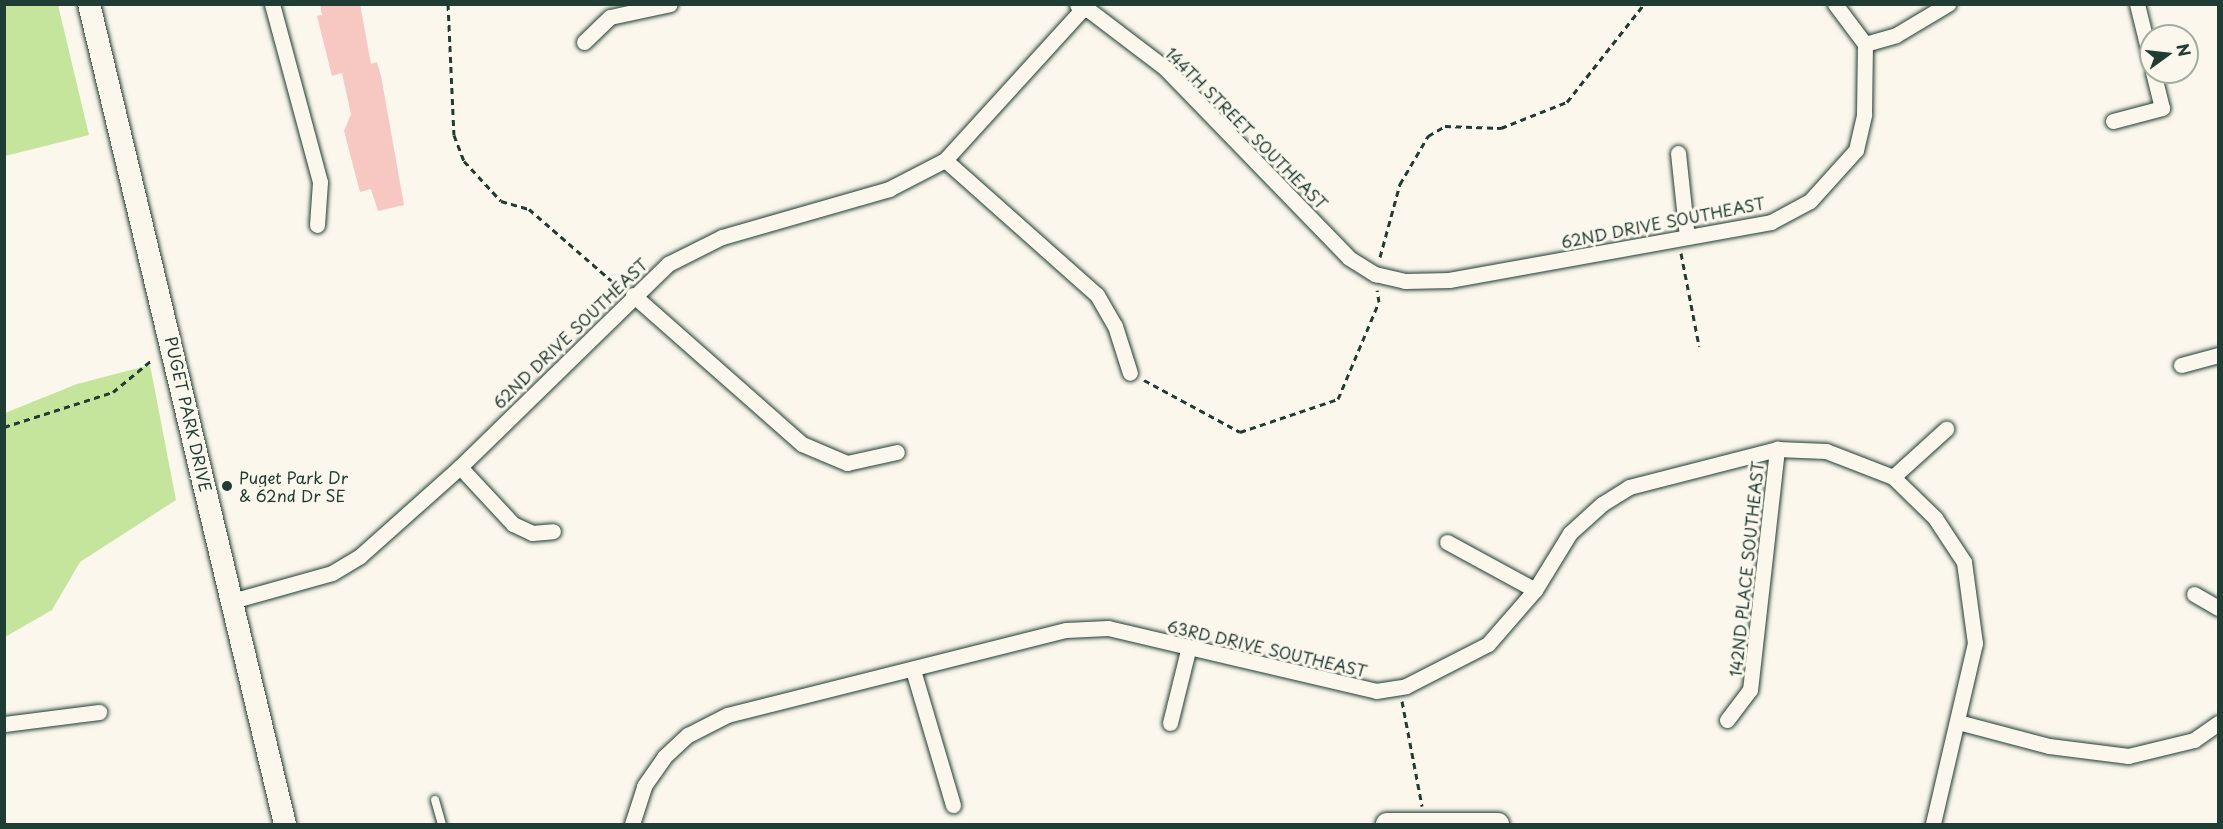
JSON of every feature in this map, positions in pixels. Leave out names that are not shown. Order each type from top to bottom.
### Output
[{"type":"street","name":"PUGET PARK DRIVE","points":[[89,4],[173,343],[285,825]]},
{"type":"street","points":[[272,4],[320,182],[317,225]]},
{"type":"street","points":[[584,42],[610,17],[670,4]]},
{"type":"street","points":[[1836,4],[1865,44],[1896,35],[1948,4]]},
{"type":"street","points":[[2137,4],[2142,24]]},
{"type":"street","name":"62ND DRIVE SOUTHEAST","points":[[232,601],[322,576],[360,556],[460,467],[633,295],[668,264],[722,237],[889,189],[945,160],[1084,5]]},
{"type":"street","name":"144TH STREET SOUTHEAST","points":[[1084,5],[1165,69],[1349,258]]},
{"type":"street","name":"62ND DRIVE SOUTHEAST","points":[[1349,258],[1375,274],[1405,281],[1449,280],[1772,222],[1810,201],[1834,178],[1856,150],[1864,114],[1865,44]]},
{"type":"street","points":[[2113,121],[2162,108],[2157,84]]},
{"type":"street","points":[[1678,153],[1687,237]]},
{"type":"street","points":[[945,160],[1097,295],[1115,326],[1130,373]]},
{"type":"street","points":[[633,295],[802,444],[847,463],[897,452]]},
{"type":"street","points":[[2181,365],[2218,355]]},
{"type":"street","points":[[1893,477],[1946,429]]},
{"type":"street","name":"63RD DRIVE SOUTHEAST","points":[[633,820],[644,786],[688,735],[727,715],[1066,630],[1108,628],[1188,650],[1376,691],[1399,687],[1440,672],[1488,644],[1535,590],[1570,533],[1629,487],[1777,449],[1826,451],[1893,477],[1935,518],[1964,562],[1975,643],[1958,722]]},
{"type":"street","name":"142ND PLACE SOUTHEAST","points":[[1727,720],[1750,690],[1777,449]]},
{"type":"street","points":[[460,467],[513,524],[532,533],[553,531]]},
{"type":"street","points":[[1447,542],[1535,590]]},
{"type":"street","points":[[2194,594],[2218,608]]},
{"type":"street","points":[[1170,723],[1188,650]]},
{"type":"street","points":[[913,670],[952,805]]},
{"type":"street","points":[[4,724],[99,712]]},
{"type":"street","points":[[1933,825],[1958,722],[2049,746],[2128,756],[2194,740],[2218,723]]},
{"type":"street","points":[[1387,825],[1425,822],[1498,825]]},
{"type":"lane","points":[[435,800],[442,825]]},
{"type":"path","points":[[448,4],[453,135],[464,161],[501,201],[529,210],[603,278],[633,295]]},
{"type":"path","points":[[1130,373],[1240,432],[1338,399],[1379,302],[1375,274],[1400,184],[1428,135],[1444,126],[1501,128],[1567,102],[1644,4]]},
{"type":"path","points":[[1687,237],[1680,254],[1699,346]]},
{"type":"path","points":[[4,427],[113,392],[173,343]]},
{"type":"path","points":[[1399,687],[1425,822]]},
{"type":"green space","points":[[5,4],[58,5],[89,135],[5,156]]},
{"type":"green space","points":[[150,365],[176,500],[80,562],[52,610],[5,637],[5,413],[77,384]]},
{"type":"building","points":[[320,4],[360,4],[371,64],[377,62],[381,76],[404,205],[378,211],[371,189],[360,192],[344,131],[351,114],[342,73],[332,76],[317,16],[322,15]]},
{"type":"place","name":"Puget Park Dr & 62nd Dr SE","points":[[227,486]]}]
